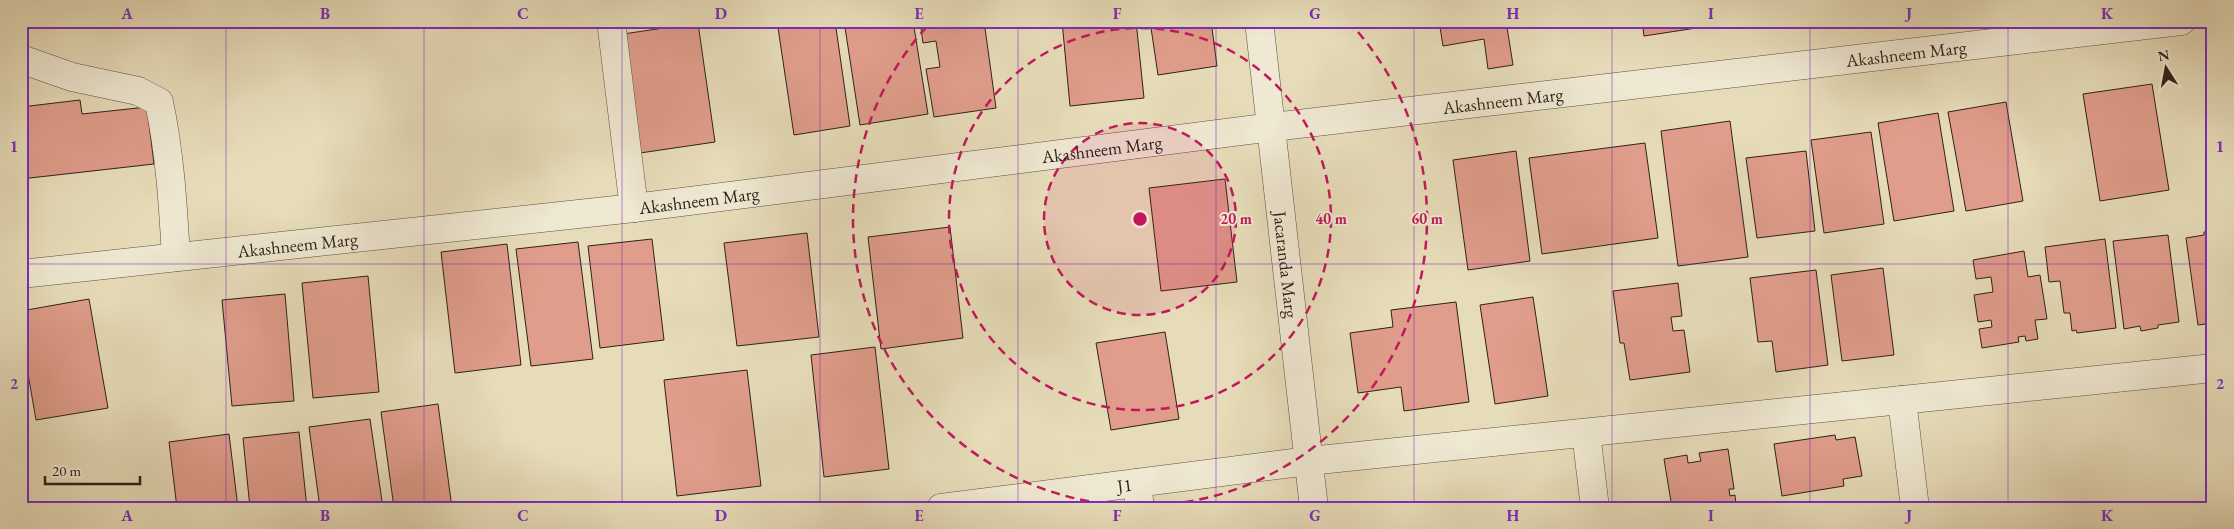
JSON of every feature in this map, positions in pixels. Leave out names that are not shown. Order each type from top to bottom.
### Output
[{"type":"street","points":[[611,21],[634,208]]},
{"type":"street","name":"Jacaranda Marg","points":[[1259,21],[1273,127],[1314,508]]},
{"type":"street","name":"Akashneem Marg","points":[[21,274],[634,208],[1273,127],[2181,21]]},
{"type":"street","points":[[21,59],[72,77],[138,91],[159,102],[167,138],[173,194],[176,258]]},
{"type":"street","name":"J1","points":[[941,508],[1139,495],[1308,461],[2213,368]]},
{"type":"street","points":[[1902,400],[1915,508]]},
{"type":"street","points":[[1586,432],[1594,508]]},
{"type":"building","points":[[777,21],[835,21],[850,126],[794,135]]},
{"type":"building","points":[[844,21],[913,21],[928,114],[860,125]]},
{"type":"building","points":[[920,21],[984,21],[996,108],[934,117],[926,69],[940,67],[936,41],[923,43]]},
{"type":"building","points":[[1062,21],[1136,21],[1144,98],[1070,106]]},
{"type":"building","points":[[1150,21],[1211,21],[1217,66],[1158,75]]},
{"type":"building","points":[[1439,21],[1506,21],[1513,65],[1488,69],[1484,39],[1443,46]]},
{"type":"building","points":[[1642,21],[1716,21],[1716,25],[1644,36]]},
{"type":"building","points":[[698,23],[715,142],[640,153],[623,34]]},
{"type":"building","points":[[2152,84],[2169,190],[2100,201],[2083,94]]},
{"type":"building","points":[[80,100],[82,114],[147,107],[154,164],[21,179],[21,107]]},
{"type":"building","points":[[2006,102],[2023,201],[1966,211],[1948,112]]},
{"type":"building","points":[[1938,113],[1954,211],[1894,221],[1878,123]]},
{"type":"building","points":[[1730,121],[1748,257],[1678,266],[1661,131]]},
{"type":"building","points":[[1871,132],[1884,224],[1824,233],[1811,140]]},
{"type":"building","points":[[1645,143],[1658,238],[1542,254],[1529,158]]},
{"type":"building","points":[[1516,151],[1530,261],[1468,270],[1453,160]]},
{"type":"building","points":[[1806,151],[1815,231],[1757,238],[1746,158]]},
{"type":"building","points":[[1225,179],[1237,282],[1161,291],[1149,188]]},
{"type":"building","points":[[950,227],[963,338],[881,349],[868,237]]},
{"type":"building","points":[[2213,230],[2213,323],[2198,325],[2186,238],[2204,235],[2204,232]]},
{"type":"building","points":[[807,233],[819,337],[737,346],[724,243]]},
{"type":"building","points":[[2168,235],[2179,322],[2158,325],[2158,328],[2141,331],[2140,326],[2124,329],[2113,241]]},
{"type":"building","points":[[652,239],[664,340],[600,348],[588,246]]},
{"type":"building","points":[[2105,239],[2116,328],[2077,333],[2076,330],[2072,331],[2070,313],[2064,313],[2060,281],[2049,282],[2045,247]]},
{"type":"building","points":[[578,242],[593,359],[531,366],[516,249]]},
{"type":"building","points":[[507,244],[521,365],[455,373],[441,252]]},
{"type":"building","points":[[2024,251],[2028,277],[2040,275],[2047,319],[2035,320],[2038,339],[2026,341],[2025,336],[2018,337],[2019,342],[1982,348],[1979,329],[1992,327],[1991,320],[1978,322],[1974,295],[1993,292],[1991,277],[1976,279],[1973,260]]},
{"type":"building","points":[[1883,268],[1894,355],[1842,361],[1831,275]]},
{"type":"building","points":[[1816,270],[1828,365],[1776,372],[1772,341],[1758,342],[1750,278]]},
{"type":"building","points":[[368,276],[379,392],[313,398],[302,283]]},
{"type":"building","points":[[1678,283],[1682,316],[1671,317],[1673,331],[1684,330],[1690,372],[1630,380],[1624,343],[1620,343],[1613,291]]},
{"type":"building","points":[[285,294],[294,401],[232,406],[222,300]]},
{"type":"building","points":[[1533,297],[1548,396],[1495,404],[1480,305]]},
{"type":"building","points":[[89,299],[108,408],[36,420],[21,333],[21,311]]},
{"type":"building","points":[[1456,302],[1469,402],[1404,411],[1401,387],[1358,393],[1350,333],[1393,327],[1391,310]]},
{"type":"building","points":[[1165,332],[1179,419],[1111,430],[1096,343]]},
{"type":"building","points":[[875,347],[889,469],[824,477],[811,355]]},
{"type":"building","points":[[747,370],[761,486],[677,496],[664,380]]},
{"type":"building","points":[[438,404],[452,508],[394,508],[381,412]]},
{"type":"building","points":[[370,419],[383,508],[320,508],[309,427]]},
{"type":"building","points":[[299,432],[307,508],[250,508],[243,438]]},
{"type":"building","points":[[229,434],[238,508],[177,508],[169,442]]},
{"type":"building","points":[[1835,435],[1836,440],[1855,437],[1862,476],[1843,479],[1844,486],[1782,496],[1774,444]]},
{"type":"building","points":[[1728,449],[1734,489],[1729,489],[1730,496],[1735,495],[1736,506],[1672,508],[1664,459],[1687,455],[1688,463],[1701,461],[1699,453]]}]
